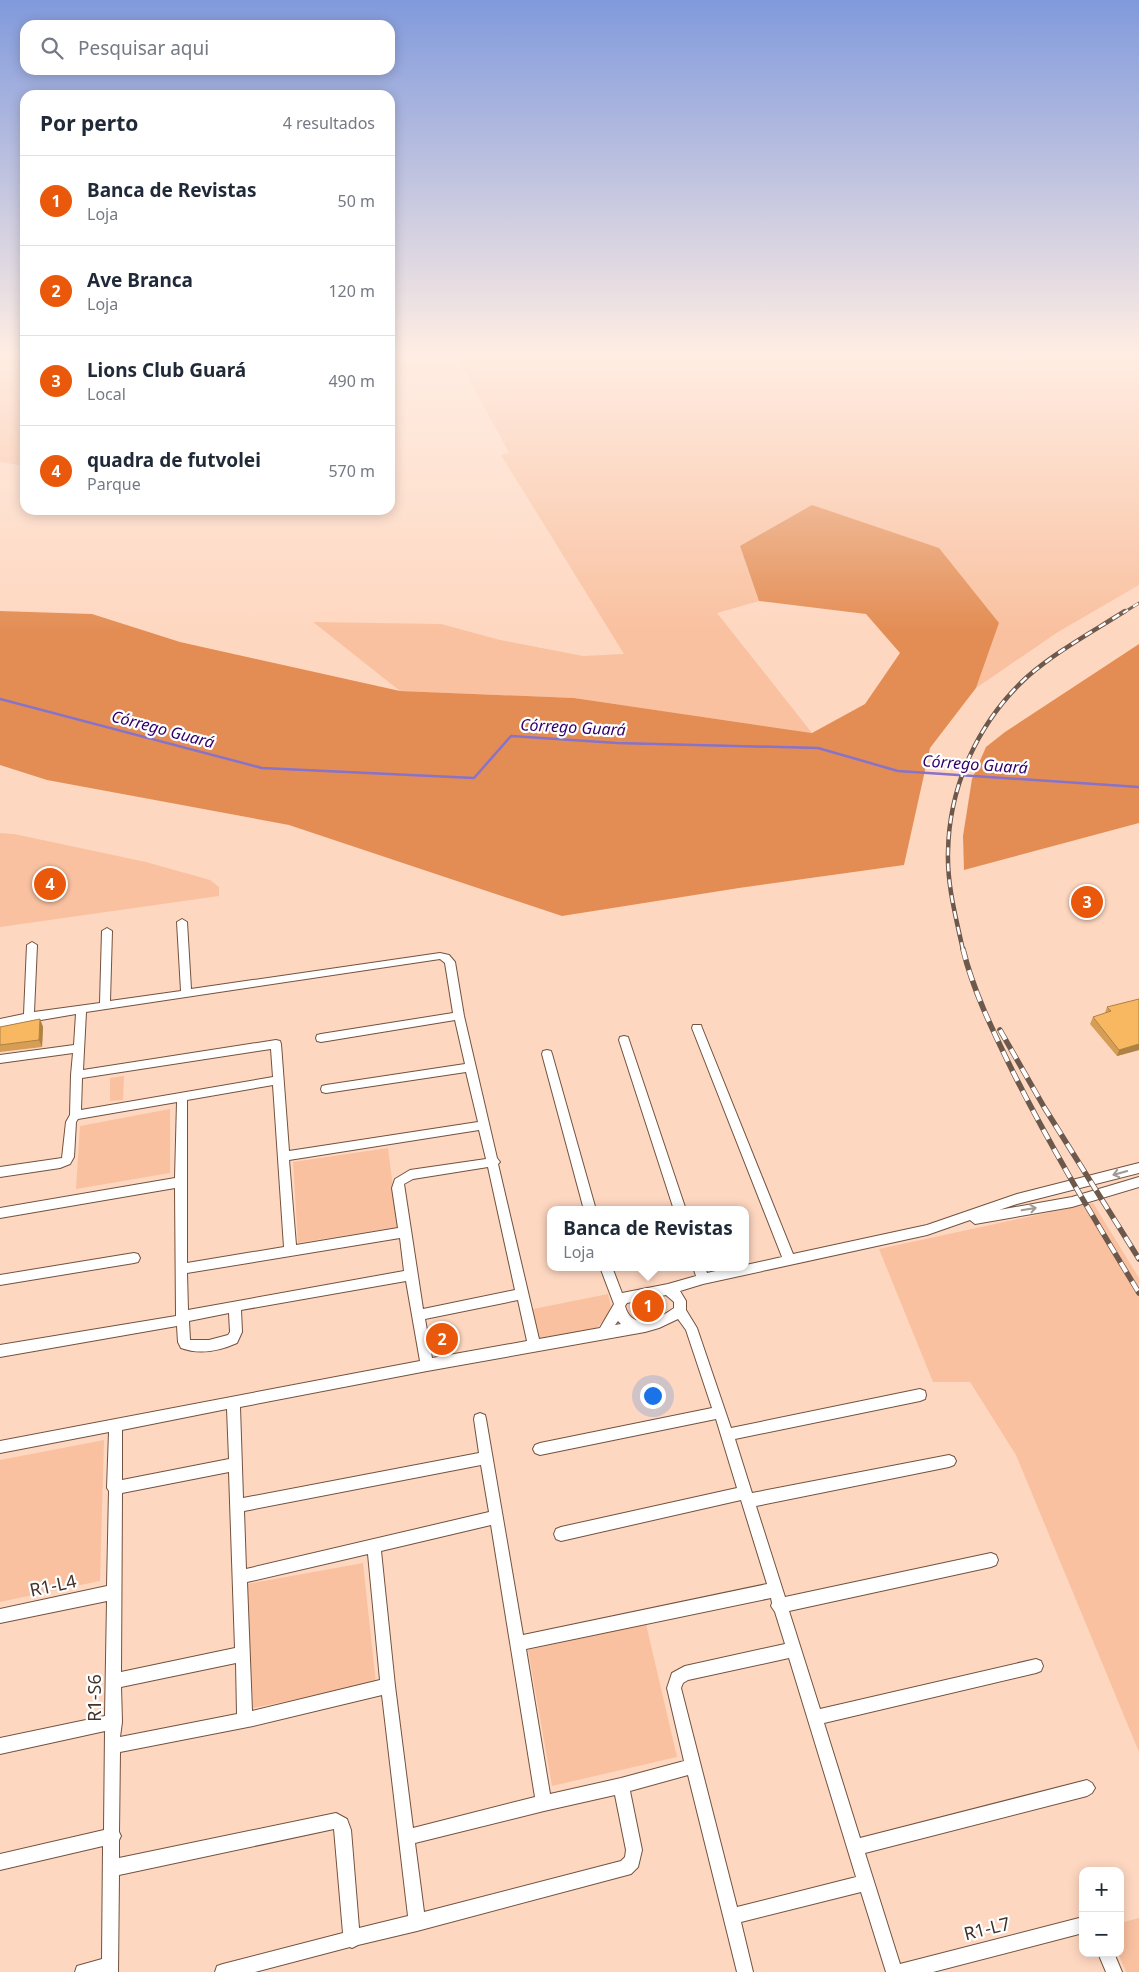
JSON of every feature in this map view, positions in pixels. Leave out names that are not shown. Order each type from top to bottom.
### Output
[{"type":"street","points":[[182,922],[186,994]]},
{"type":"street","points":[[105,1006],[107,932]]},
{"type":"street","points":[[29,1017],[32,945]]},
{"type":"street","points":[[0,1023],[29,1017],[444,956],[448,958],[470,1067],[483,1125],[494,1162],[534,1346]]},
{"type":"street","points":[[0,1172],[66,1161],[72,1122],[75,1115],[81,1010]]},
{"type":"street","points":[[321,1038],[459,1016]]},
{"type":"street","points":[[697,1028],[790,1261]]},
{"type":"street","points":[[624,1040],[679,1206]]},
{"type":"street","points":[[76,1074],[276,1044],[290,1250]]},
{"type":"street","points":[[0,1059],[78,1048]]},
{"type":"street","points":[[547,1054],[589,1206]]},
{"type":"street","points":[[326,1089],[470,1067]]},
{"type":"street","points":[[75,1115],[279,1080]]},
{"type":"street","points":[[182,1097],[180,1269],[184,1342],[188,1346],[193,1347],[227,1342],[233,1339],[236,1332],[235,1306]]},
{"type":"street","points":[[285,1156],[483,1125]]},
{"type":"street","points":[[427,1365],[404,1232],[398,1188],[399,1182],[403,1178],[494,1162]]},
{"type":"street","points":[[947,1224],[1017,1199],[1139,1168]]},
{"type":"street","points":[[0,1213],[181,1182]]},
{"type":"street","points":[[749,1267],[790,1261],[947,1224],[1072,1202],[1139,1182]]},
{"type":"street","points":[[180,1269],[404,1232]]},
{"type":"street","points":[[0,1280],[134,1258]]},
{"type":"street","points":[[607,1271],[619,1306],[626,1320],[637,1327]]},
{"type":"street","points":[[604,1332],[627,1296],[668,1289],[701,1273],[716,1271]]},
{"type":"street","points":[[0,1351],[182,1319],[235,1306],[411,1275]]},
{"type":"street","points":[[668,1289],[680,1299],[680,1311],[691,1328],[720,1412],[778,1606],[856,1847],[894,1972]]},
{"type":"street","points":[[418,1314],[522,1294]]},
{"type":"street","points":[[0,1448],[427,1365],[604,1332],[618,1332],[664,1322],[680,1311]]},
{"type":"street","points":[[727,1435],[920,1395]]},
{"type":"street","points":[[233,1402],[245,1719]]},
{"type":"street","points":[[540,1449],[720,1412]]},
{"type":"street","points":[[480,1419],[544,1802]]},
{"type":"street","name":"R1-S6","points":[[111,1969],[116,1425]]},
{"type":"street","points":[[236,1506],[487,1458]]},
{"type":"street","points":[[561,1534],[745,1497],[949,1461]]},
{"type":"street","points":[[114,1488],[235,1464]]},
{"type":"street","points":[[240,1577],[497,1517]]},
{"type":"street","points":[[374,1546],[388,1686],[418,1922]]},
{"type":"street","points":[[778,1606],[991,1560]]},
{"type":"street","points":[[518,1643],[774,1590]]},
{"type":"street","name":"R1-L4","points":[[0,1616],[114,1592]]},
{"type":"street","points":[[745,1972],[674,1688],[677,1678],[686,1674],[793,1650]]},
{"type":"street","points":[[114,1681],[243,1654]]},
{"type":"street","points":[[815,1718],[1036,1666]]},
{"type":"street","points":[[114,1746],[245,1719],[388,1686]]},
{"type":"street","points":[[0,1746],[114,1722]]},
{"type":"street","points":[[408,1837],[544,1802],[621,1786],[693,1766]]},
{"type":"street","points":[[223,1972],[626,1868],[632,1860],[634,1850],[621,1786]]},
{"type":"street","points":[[856,1847],[1087,1788]]},
{"type":"street","points":[[112,1868],[336,1821],[342,1825],[343,1830],[352,1940]]},
{"type":"street","points":[[0,1862],[113,1836]]},
{"type":"street","points":[[732,1916],[866,1883]]},
{"type":"street","name":"R1-L7","points":[[901,1972],[1079,1926]]},
{"type":"street","points":[[1108,1957],[1114,1972]]},
{"type":"street","points":[[83,1972],[111,1969]]},
{"type":"shaded area","points":[[0,447],[20,447],[20,465],[0,462]]},
{"type":"shaded area","points":[[506,447],[1139,447],[1139,585],[1058,632],[976,688],[999,623],[740,546],[759,601],[717,613],[812,733],[574,698],[400,691],[313,622],[441,624],[500,640],[583,656],[624,654],[501,455],[509,453]]},
{"type":"shaded area","points":[[812,505],[939,548],[999,623],[976,688],[930,748],[904,865],[739,888],[562,916],[289,825],[47,780],[0,765],[0,611],[92,614],[180,642],[400,691],[574,698],[812,733],[865,704],[900,653],[866,614],[759,601],[740,546]]},
{"type":"shaded area","points":[[1139,644],[1139,823],[964,870],[963,836],[972,779],[986,747],[1005,732]]},
{"type":"shaded area","points":[[0,833],[14,834],[146,862],[210,880],[219,887],[219,896],[0,927]]},
{"type":"shaded area","points":[[124,1076],[123,1100],[110,1101],[110,1078]]},
{"type":"shaded area","points":[[170,1109],[170,1173],[76,1189],[80,1126]]},
{"type":"shaded area","points":[[388,1148],[398,1227],[298,1243],[293,1162]]},
{"type":"shaded area","points":[[1093,1203],[1139,1278],[1139,1752],[1016,1455],[970,1382],[933,1382],[879,1249]]},
{"type":"shaded area","points":[[608,1294],[611,1306],[606,1318],[595,1330],[534,1342],[528,1310]]},
{"type":"shaded area","points":[[104,1440],[100,1581],[0,1602],[0,1460]]},
{"type":"shaded area","points":[[363,1563],[376,1684],[253,1708],[247,1584]]},
{"type":"shaded area","points":[[646,1624],[677,1757],[552,1786],[528,1650]]},
{"type":"shaded area","points":[[1139,1918],[1139,1972],[1126,1972],[1120,1957],[1124,1957],[1124,1922]]},
{"type":"building","points":[[1093,889],[1101,902],[1080,904],[1074,890]]},
{"type":"building","points":[[1139,999],[1139,1044],[1119,1050],[1093,1017],[1111,1011],[1107,1007]]},
{"type":"building","points":[[40,1019],[39,1040],[0,1045],[0,1027]]},
{"type":"waterway","name":"Córrego Guará","points":[[0,699],[262,768],[474,778],[511,736],[617,743],[818,748],[898,771],[1139,787]]},
{"type":"railway","points":[[1123,613],[1139,603]]},
{"type":"railway","points":[[963,950],[950,889],[948,852],[954,803],[970,757],[994,714],[1027,677],[1062,650],[1125,611]]},
{"type":"railway","points":[[963,949],[978,996],[1013,1072],[1058,1156],[1139,1293]]},
{"type":"railway","points":[[1000,1030],[1044,1107],[1139,1259]]},
{"type":"place","name":"quadra de futvolei","points":[[50,884]]},
{"type":"place","name":"Lions Club Guará","points":[[1087,902]]},
{"type":"place","name":"Banca de Revistas","points":[[648,1306]]},
{"type":"place","name":"Ave Branca","points":[[442,1339]]}]
